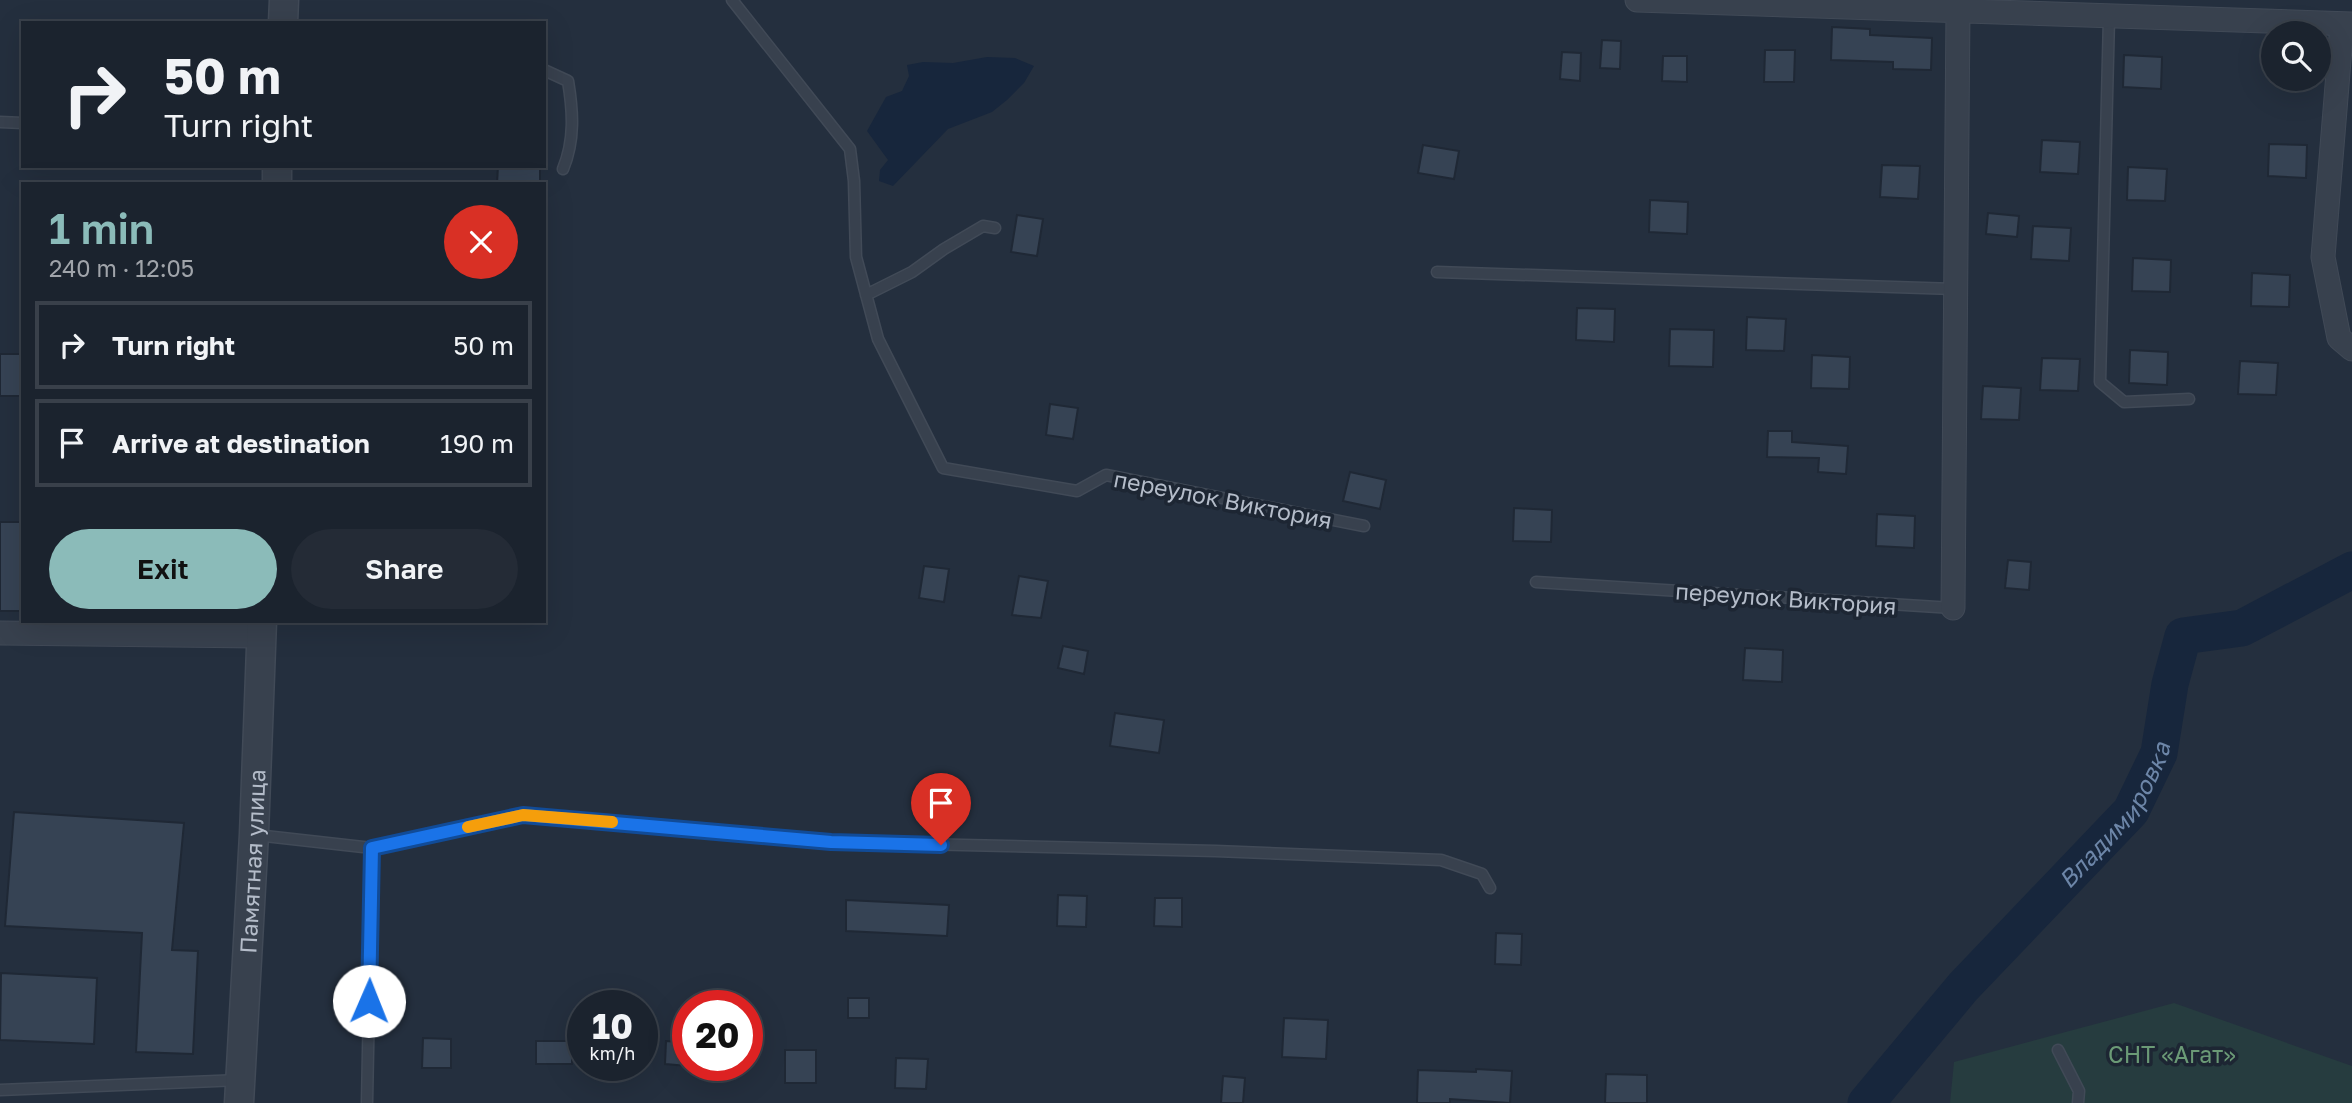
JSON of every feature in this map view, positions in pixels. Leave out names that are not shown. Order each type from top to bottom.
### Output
[{"type":"street","points":[[283,21],[284,0]]},
{"type":"street","points":[[1637,0],[2347,24],[2323,257],[2339,338],[2352,349]]},
{"type":"street","points":[[1952,608],[1958,9]]},
{"type":"street","points":[[0,633],[262,629]]},
{"type":"street","name":"Памятная улица","points":[[240,1092],[262,629]]},
{"type":"lane","name":"переулок Виктория","points":[[733,0],[850,149],[854,181],[856,257],[878,340],[943,468],[1077,491],[1106,475],[1364,526]]},
{"type":"lane","points":[[2109,17],[2100,382],[2124,402],[2189,399]]},
{"type":"lane","points":[[546,72],[568,81],[573,113],[570,153],[563,169]]},
{"type":"lane","points":[[0,122],[21,123]]},
{"type":"lane","points":[[866,295],[912,272],[983,226],[995,228]]},
{"type":"lane","points":[[1437,272],[1955,289]]},
{"type":"lane","name":"переулок Виктория","points":[[1536,582],[1952,608]]},
{"type":"lane","points":[[254,834],[372,848],[523,815],[831,842],[1216,851],[1441,860],[1482,874],[1490,887]]},
{"type":"lane","points":[[367,1103],[372,848]]},
{"type":"lane","points":[[2058,1050],[2079,1091],[2078,1103]]},
{"type":"lane","points":[[0,1090],[240,1092]]},
{"type":"green space","name":"СНТ «Агат»","points":[[2174,1003],[2352,1066],[2352,1103],[1950,1103],[1954,1062]]},
{"type":"water","points":[[987,57],[1015,58],[1034,66],[1024,83],[1007,100],[992,112],[948,129],[893,186],[879,181],[880,170],[888,160],[867,131],[886,97],[902,91],[909,76],[907,65],[923,62],[953,63]]},
{"type":"building","points":[[1832,27],[1870,29],[1870,35],[1932,38],[1931,70],[1893,69],[1893,62],[1831,60]]},
{"type":"building","points":[[1602,40],[1621,41],[1620,69],[1600,68]]},
{"type":"building","points":[[1765,50],[1795,50],[1794,82],[1764,82]]},
{"type":"building","points":[[1562,52],[1581,53],[1580,81],[1560,79]]},
{"type":"building","points":[[2124,55],[2162,57],[2161,89],[2123,87]]},
{"type":"building","points":[[1663,56],[1687,56],[1687,82],[1662,81]]},
{"type":"building","points":[[2042,140],[2080,142],[2078,174],[2040,172]]},
{"type":"building","points":[[2269,144],[2307,145],[2306,178],[2268,176]]},
{"type":"building","points":[[1423,145],[1459,151],[1454,179],[1418,173]]},
{"type":"building","points":[[1882,165],[1920,166],[1918,199],[1880,197]]},
{"type":"building","points":[[2128,167],[2167,169],[2165,201],[2127,200]]},
{"type":"building","points":[[498,168],[540,168],[540,182],[497,182]]},
{"type":"building","points":[[1650,200],[1688,202],[1687,234],[1649,232]]},
{"type":"building","points":[[1988,213],[2019,216],[2017,237],[1986,234]]},
{"type":"building","points":[[1017,215],[1043,219],[1037,256],[1011,252]]},
{"type":"building","points":[[2033,226],[2071,228],[2069,261],[2031,259]]},
{"type":"building","points":[[2133,258],[2171,260],[2170,292],[2132,291]]},
{"type":"building","points":[[2252,273],[2290,275],[2289,307],[2251,306]]},
{"type":"building","points":[[1577,308],[1615,309],[1614,342],[1576,340]]},
{"type":"building","points":[[1747,317],[1786,319],[1784,351],[1746,350]]},
{"type":"building","points":[[1670,329],[1714,330],[1713,367],[1669,366]]},
{"type":"building","points":[[2130,350],[2168,352],[2167,385],[2129,383]]},
{"type":"building","points":[[0,354],[21,354],[21,396],[0,396]]},
{"type":"building","points":[[1812,355],[1850,357],[1849,389],[1811,388]]},
{"type":"building","points":[[2042,358],[2080,359],[2078,391],[2040,390]]},
{"type":"building","points":[[2240,361],[2278,363],[2276,395],[2238,394]]},
{"type":"building","points":[[1983,386],[2021,388],[2019,420],[1981,419]]},
{"type":"building","points":[[1050,404],[1078,408],[1073,439],[1046,435]]},
{"type":"building","points":[[1768,431],[1792,431],[1792,442],[1848,446],[1846,474],[1818,472],[1819,458],[1767,457]]},
{"type":"building","points":[[1350,472],[1386,480],[1380,509],[1343,501]]},
{"type":"building","points":[[1514,508],[1552,510],[1551,542],[1513,541]]},
{"type":"building","points":[[1877,514],[1915,516],[1914,548],[1876,546]]},
{"type":"building","points":[[0,522],[21,522],[21,611],[0,611]]},
{"type":"building","points":[[2008,560],[2031,562],[2029,590],[2005,588]]},
{"type":"building","points":[[924,566],[949,569],[944,602],[919,598]]},
{"type":"building","points":[[1019,576],[1048,581],[1041,618],[1012,615]]},
{"type":"building","points":[[1063,646],[1088,651],[1084,674],[1058,668]]},
{"type":"building","points":[[1745,648],[1783,650],[1782,682],[1743,680]]},
{"type":"building","points":[[1115,713],[1164,720],[1159,753],[1110,746]]},
{"type":"building","points":[[14,812],[184,823],[172,950],[198,951],[193,1054],[136,1052],[142,933],[5,926]]},
{"type":"building","points":[[1058,895],[1087,896],[1086,927],[1057,926]]},
{"type":"building","points":[[1155,898],[1182,898],[1182,927],[1154,926]]},
{"type":"building","points":[[846,900],[949,905],[947,936],[846,931]]},
{"type":"building","points":[[1496,933],[1522,934],[1521,965],[1495,964]]},
{"type":"building","points":[[1,973],[97,978],[94,1044],[0,1040]]},
{"type":"building","points":[[848,998],[869,998],[869,1018],[848,1018]]},
{"type":"building","points":[[1284,1018],[1328,1020],[1326,1059],[1282,1057]]},
{"type":"building","points":[[423,1038],[451,1039],[451,1068],[422,1068]]},
{"type":"building","points":[[536,1041],[567,1041],[567,1064],[536,1064]]},
{"type":"building","points":[[666,1041],[672,1042],[672,1065],[665,1064]]},
{"type":"building","points":[[785,1050],[816,1050],[816,1083],[785,1083]]},
{"type":"building","points":[[896,1058],[928,1059],[926,1089],[895,1088]]},
{"type":"building","points":[[1476,1069],[1512,1071],[1510,1103],[1450,1099],[1450,1103],[1417,1103],[1418,1070],[1476,1072]]},
{"type":"building","points":[[1606,1074],[1647,1075],[1647,1103],[1605,1103]]},
{"type":"building","points":[[1223,1076],[1245,1078],[1243,1103],[1221,1103]]},
{"type":"waterway","name":"Владимировка","points":[[1866,1103],[1963,987],[2131,811],[2159,753],[2170,684],[2183,636],[2242,628],[2352,570]]},
{"type":"slow traffic","points":[[468,827],[523,815],[612,822]]},
{"type":"route","points":[[369,1001],[372,848],[523,815],[831,842],[941,845]]}]
